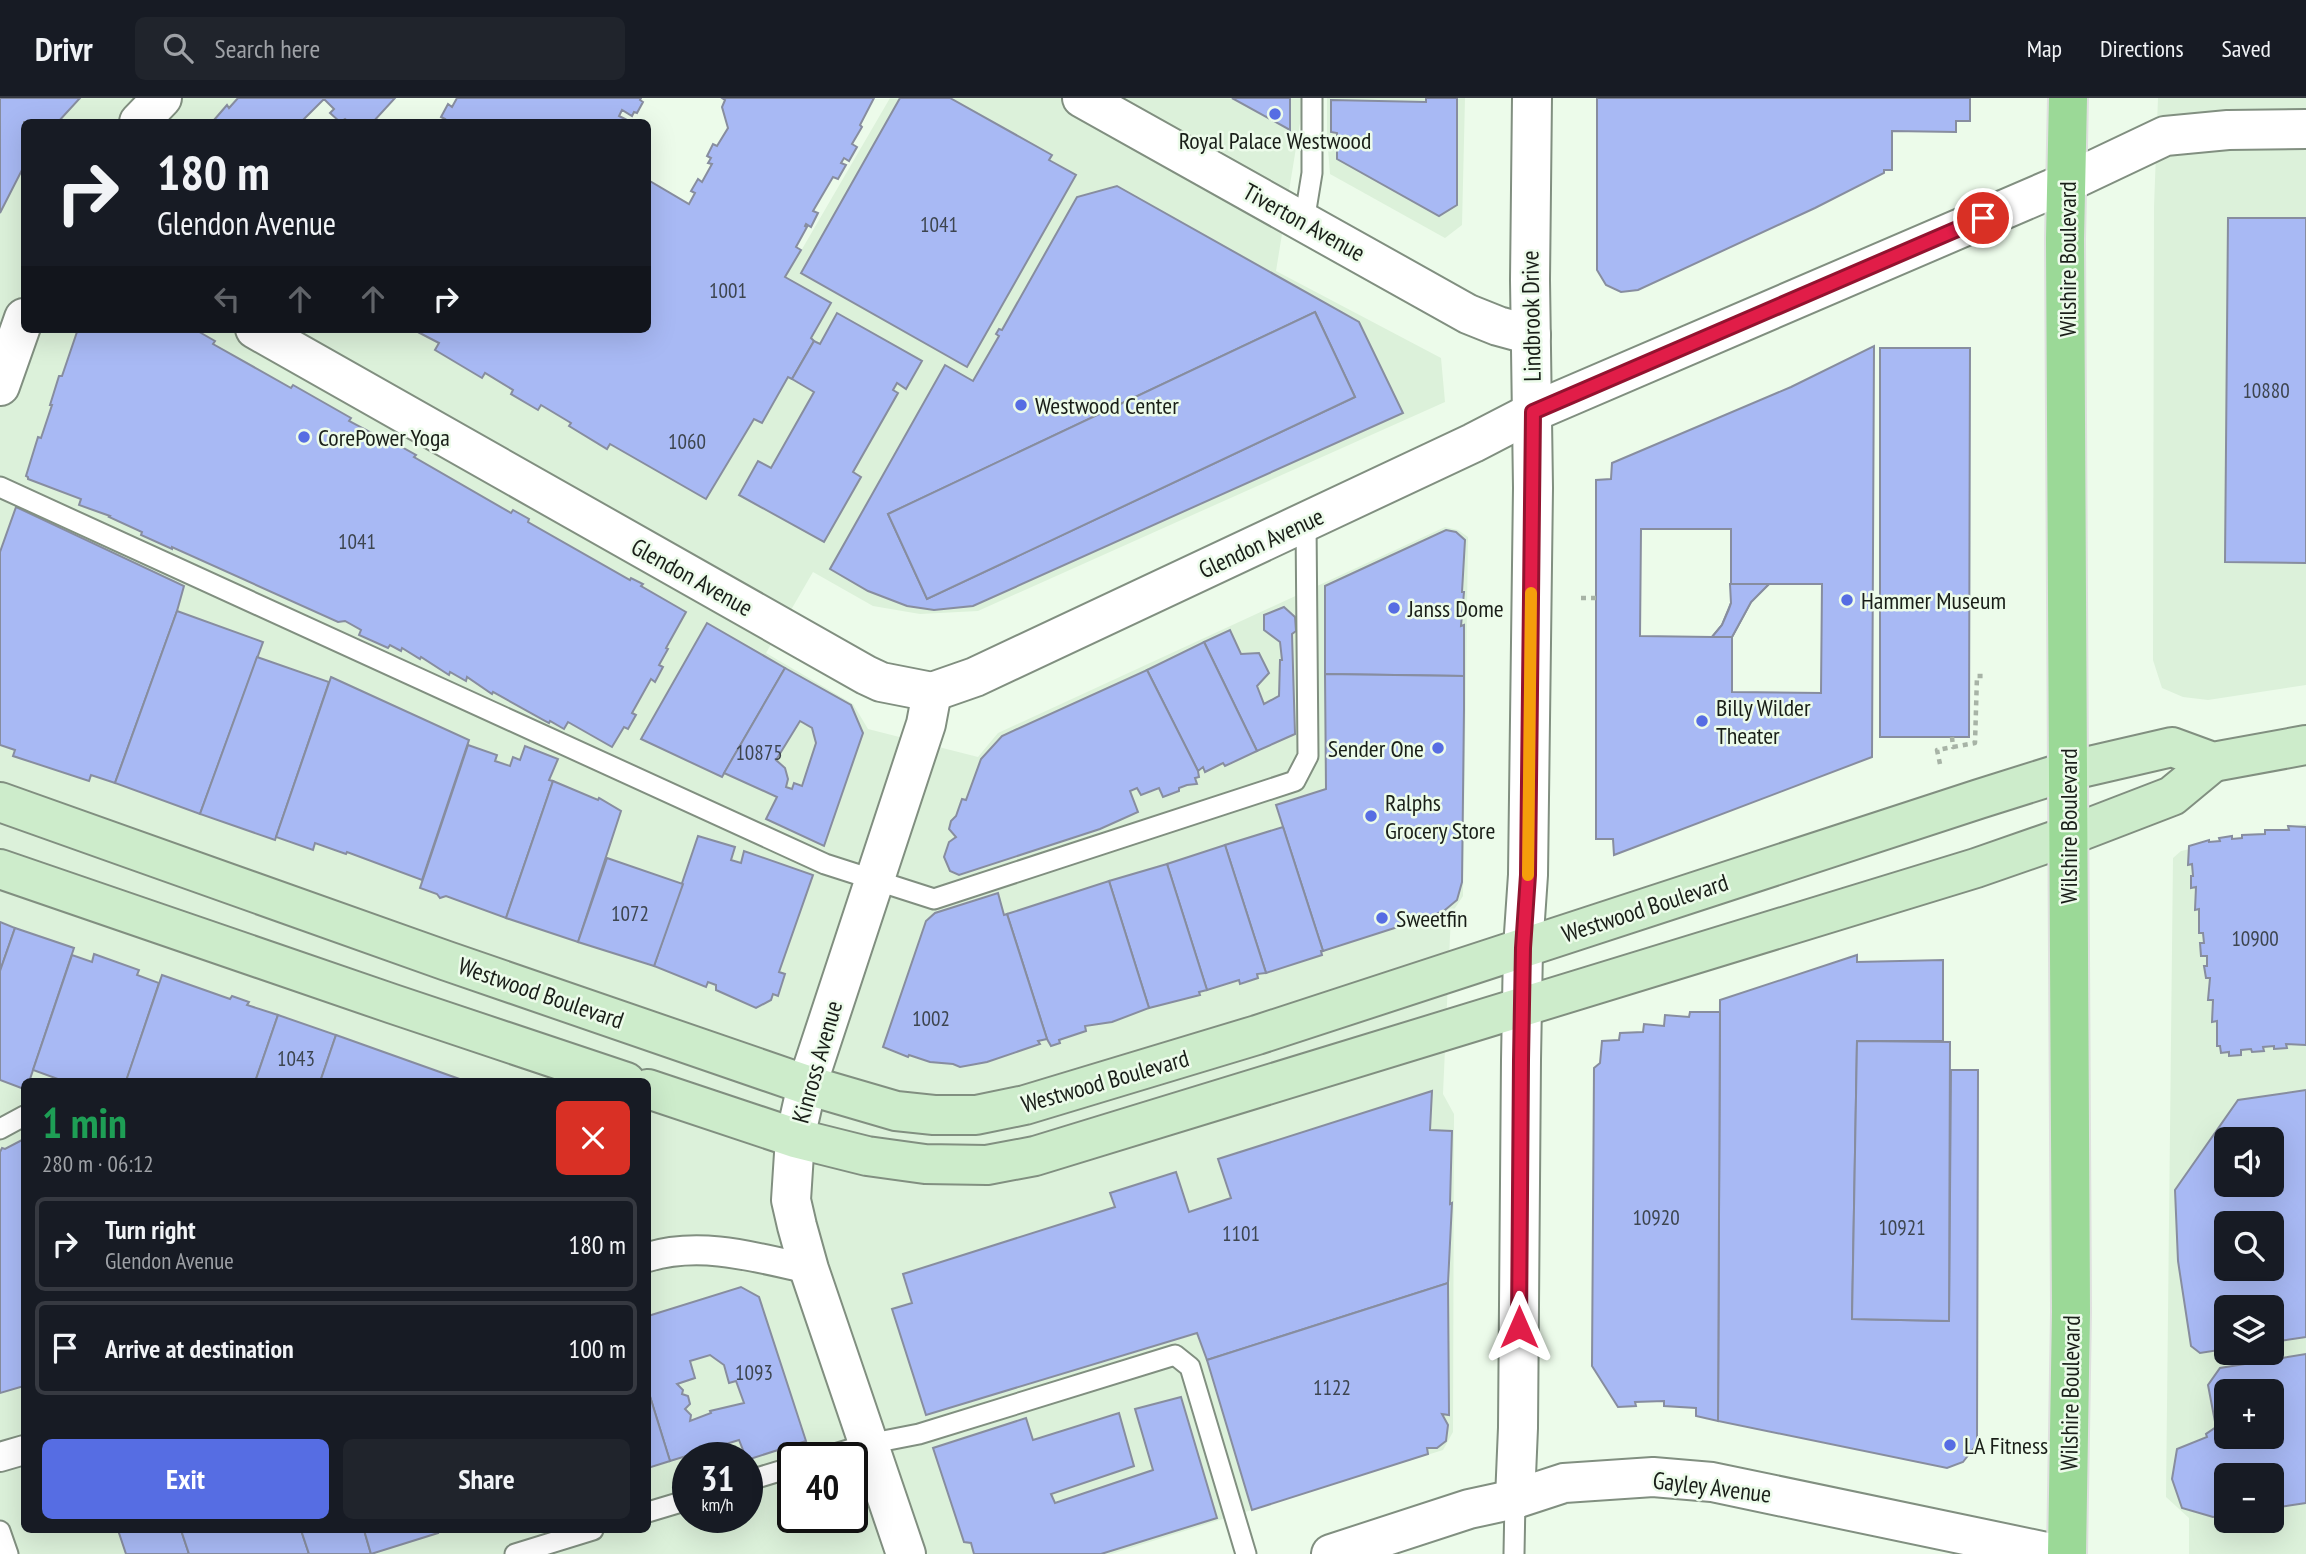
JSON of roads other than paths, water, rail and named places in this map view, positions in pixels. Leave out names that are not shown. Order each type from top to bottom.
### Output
[{"type":"main road","name":"Wilshire Boulevard","points":[[2067,1554],[2071,1325],[2065,252],[2068,98]]},
{"type":"main road","name":"Westwood Boulevard","points":[[651,1090],[795,1138],[867,1156],[925,1164],[987,1165],[1035,1156],[1951,876],[2068,836],[2172,796],[2213,762],[2306,745]]},
{"type":"main road","name":"Westwood Boulevard","points":[[0,802],[447,961],[807,1085],[895,1111],[976,1115],[1025,1105],[1257,1035],[2068,771],[2172,747],[2213,762]]},
{"type":"main road","points":[[0,869],[614,1078]]},
{"type":"street","points":[[142,119],[162,98]]},
{"type":"street","name":"Tiverton Avenue","points":[[1082,98],[1468,314],[1531,335]]},
{"type":"street","name":"Lindbrook Drive","points":[[1515,1499],[1523,948],[1528,875],[1533,412],[1532,98]]},
{"type":"street","name":"Glendon Avenue","points":[[262,333],[866,675],[932,692],[975,677],[1473,443],[1533,412],[2068,182],[2165,136],[2228,130],[2306,129]]},
{"type":"street","points":[[0,386],[21,326]]},
{"type":"street","name":"Kinross Avenue","points":[[867,1442],[809,1269],[792,1200],[795,1138],[807,1085],[926,724],[932,692]]},
{"type":"street","points":[[651,1256],[668,1251],[706,1249],[809,1269]]},
{"type":"street","name":"Kinross Avenue","points":[[868,1444],[906,1554]]},
{"type":"street","points":[[0,1457],[21,1451]]},
{"type":"street","name":"Gayley Avenue","points":[[1331,1554],[1469,1509],[1515,1499],[1564,1483],[1653,1477],[1700,1480],[2056,1554]]},
{"type":"lane","points":[[1304,222],[1312,173],[1312,98]]},
{"type":"lane","points":[[0,487],[825,864],[934,899],[1295,781],[1308,756],[1306,521]]},
{"type":"lane","points":[[0,1129],[21,1118]]},
{"type":"lane","points":[[868,1444],[919,1434],[1175,1355],[1190,1367],[1246,1554]]},
{"type":"lane","points":[[1514,1554],[1515,1499]]},
{"type":"lane","points":[[651,1512],[672,1505]]},
{"type":"lane","points":[[0,1531],[8,1554]]},
{"type":"lane","points":[[515,1554],[583,1533]]},
{"type":"place","name":"Royal Palace Westwood","points":[[1275,114]]},
{"type":"place","name":"Westwood Center","points":[[1021,405]]},
{"type":"place","name":"CorePower Yoga","points":[[304,437]]},
{"type":"place","name":"Hammer Museum","points":[[1847,600]]},
{"type":"place","name":"Janss Dome","points":[[1394,608]]},
{"type":"place","name":"Billy Wilder Theater","points":[[1702,721]]},
{"type":"place","name":"Sender One","points":[[1438,748]]},
{"type":"place","name":"Ralphs Grocery Store","points":[[1371,816]]},
{"type":"place","name":"Sweetfin","points":[[1382,918]]},
{"type":"place","name":"LA Fitness","points":[[1950,1445]]}]
